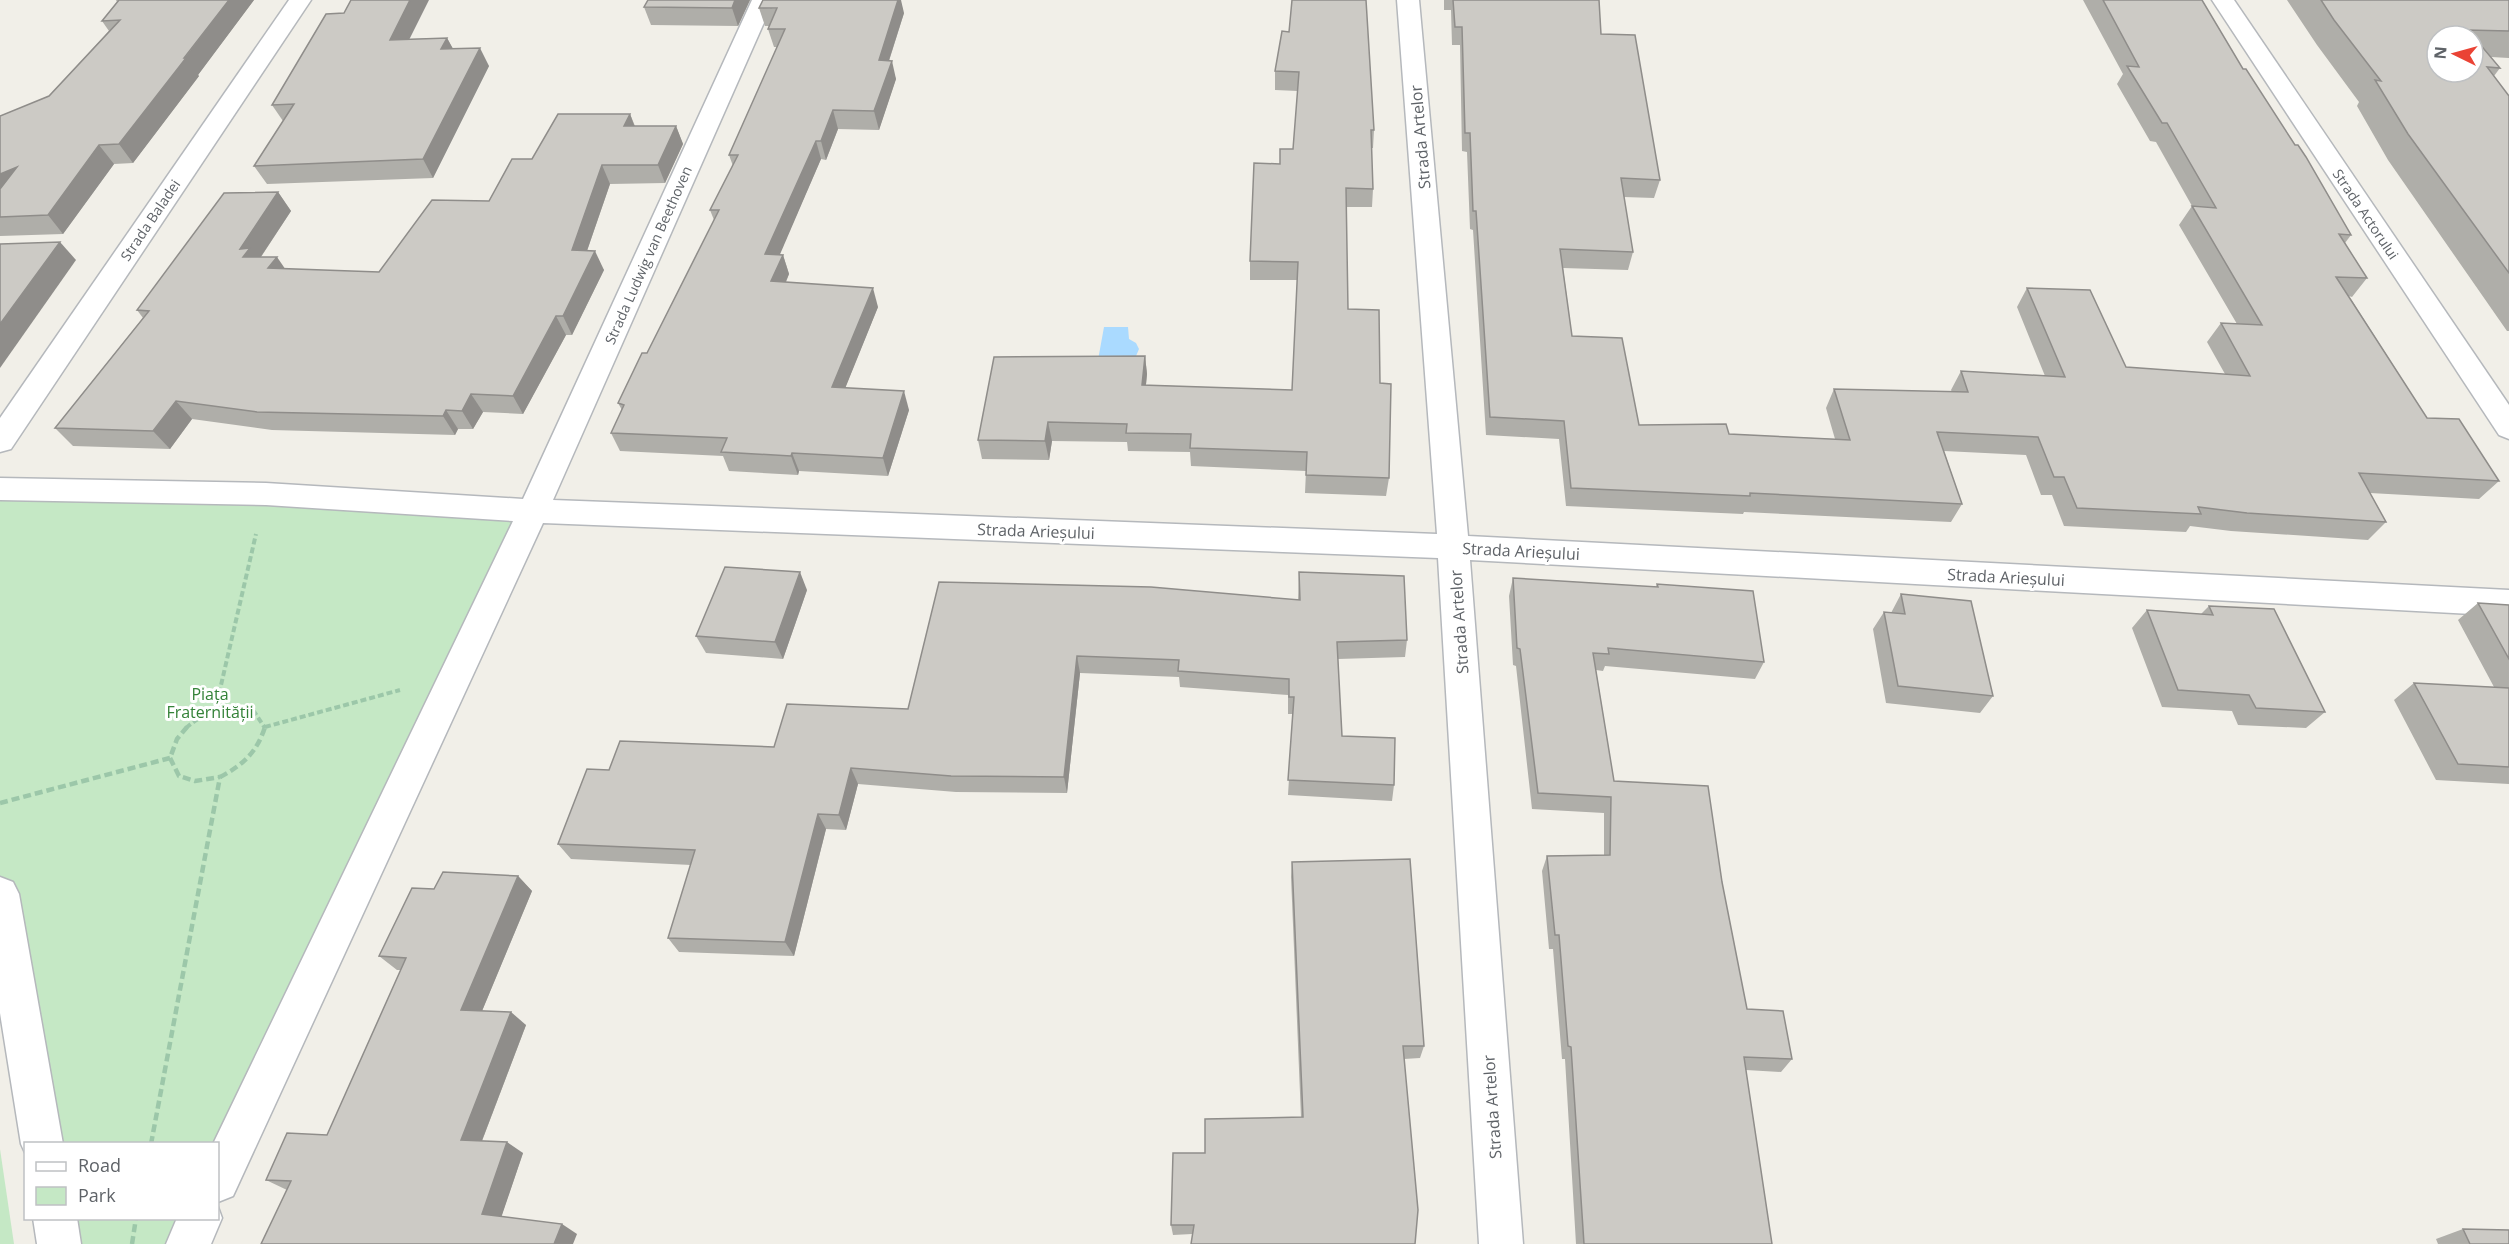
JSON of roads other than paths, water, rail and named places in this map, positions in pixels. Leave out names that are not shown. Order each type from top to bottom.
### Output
[{"type":"street","name":"Strada Baladei","points":[[0,441],[300,0]]},
{"type":"street","name":"Strada Ludwig van Beethoven","points":[[533,511],[763,0]]},
{"type":"street","name":"Strada Artelor","points":[[1408,0],[1454,547],[1501,1244]]},
{"type":"street","name":"Strada Actorului","points":[[2223,0],[2509,428]]},
{"type":"street","points":[[0,489],[266,494],[533,511],[219,1179]]},
{"type":"street","name":"Strada Arieșului","points":[[533,511],[1454,547],[2509,603]]},
{"type":"street","points":[[0,894],[42,1142]]},
{"type":"street","points":[[55,1220],[59,1244]]},
{"type":"street","points":[[188,1244],[199,1220]]},
{"type":"water","points":[[1104,327],[1128,327],[1129,339],[1136,343],[1139,349],[1136,356],[1096,371]]},
{"type":"park label","name":"Piața Fraternității","points":[[210,703]]}]
